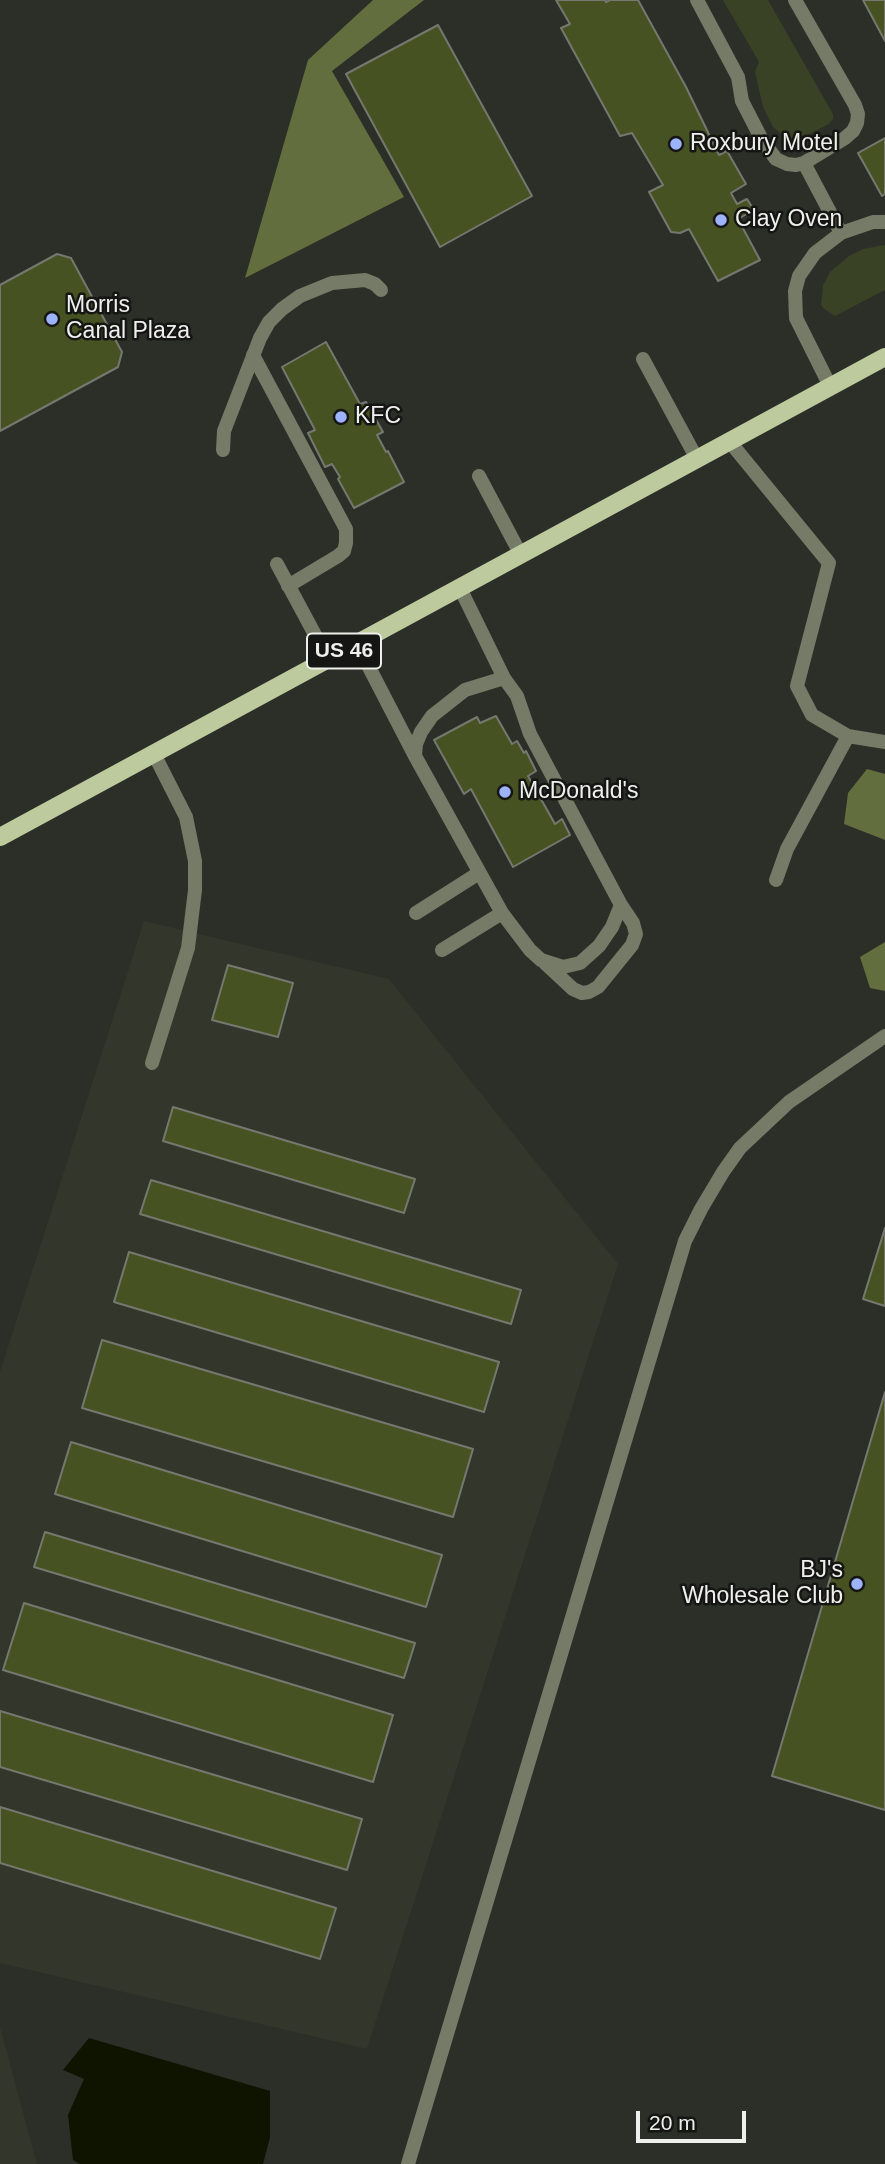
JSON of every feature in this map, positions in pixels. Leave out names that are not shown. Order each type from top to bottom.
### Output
[{"type":"main road","name":"US 46","points":[[0,837],[885,356]]},
{"type":"lane","points":[[697,0],[738,77],[742,101],[762,141],[776,159],[796,165],[804,163],[853,131],[858,114],[795,0]]},
{"type":"lane","points":[[804,163],[841,233]]},
{"type":"lane","points":[[831,386],[800,331],[796,318],[794,306],[799,276],[826,243],[841,233],[873,222],[885,222]]},
{"type":"lane","points":[[223,450],[224,431],[260,338],[269,322],[282,309],[308,292],[332,283],[365,280],[381,290]]},
{"type":"lane","points":[[253,355],[346,528],[344,551],[288,586]]},
{"type":"lane","points":[[643,359],[697,459]]},
{"type":"lane","points":[[730,442],[829,563],[797,686],[812,715],[848,736],[885,742]]},
{"type":"lane","points":[[479,476],[521,555]]},
{"type":"lane","points":[[277,564],[328,659]]},
{"type":"lane","points":[[357,644],[502,914],[530,950],[573,989],[582,993],[590,992],[598,987],[632,945],[636,934],[633,923],[530,734],[517,696],[504,678],[460,588]]},
{"type":"lane","points":[[415,756],[421,732],[432,716],[465,690],[504,678]]},
{"type":"lane","points":[[776,880],[787,849],[848,736]]},
{"type":"lane","points":[[152,1063],[188,948],[195,890],[195,861],[186,817],[154,754]]},
{"type":"lane","points":[[416,913],[479,873]]},
{"type":"lane","points":[[541,960],[563,967],[580,963],[599,946],[612,927],[621,905]]},
{"type":"lane","points":[[442,950],[502,914]]},
{"type":"lane","points":[[408,2164],[685,1241],[701,1209],[740,1148],[789,1102],[885,1036]]},
{"type":"shaded area","points":[[144,921],[389,979],[618,1264],[367,2049],[0,1963],[0,1372]]},
{"type":"shaded area","points":[[0,2027],[37,2164],[0,2164]]},
{"type":"shaded area","points":[[89,2038],[270,2091],[270,2137],[263,2164],[80,2164],[73,2160],[68,2115],[84,2079],[63,2070]]},
{"type":"green space","points":[[373,0],[424,0],[332,71],[404,197],[245,278],[308,60]]},
{"type":"green space","points":[[723,0],[768,0],[833,114],[829,124],[800,139],[786,138],[773,127],[763,107],[755,72],[759,62]]},
{"type":"green space","points":[[885,245],[885,290],[835,316],[823,308],[823,285],[830,272],[849,256],[863,249]]},
{"type":"green space","points":[[867,769],[885,774],[885,840],[844,824],[848,793]]},
{"type":"green space","points":[[885,942],[885,991],[870,988],[860,957]]},
{"type":"building","name":"Roxbury Motel","points":[[556,0],[638,0],[686,87],[719,155],[727,151],[746,184],[731,193],[737,204],[747,199],[754,210],[738,219],[760,260],[718,281],[689,229],[680,233],[671,232],[649,192],[663,185],[632,133],[620,136],[561,28],[570,24]]},
{"type":"building","points":[[863,0],[885,0],[885,41]]},
{"type":"building","points":[[438,25],[532,196],[440,247],[346,74]]},
{"type":"building","name":"Roxbury Motel","points":[[885,138],[885,194],[882,196],[858,153]]},
{"type":"building","name":"Morris Canal Plaza","points":[[57,254],[71,258],[122,352],[118,367],[0,431],[0,285]]},
{"type":"building","name":"KFC","points":[[326,342],[360,404],[366,402],[383,432],[377,435],[404,482],[354,508],[332,464],[325,467],[308,433],[315,430],[282,367]]},
{"type":"building","name":"McDonald's","points":[[496,716],[512,744],[517,741],[524,753],[526,751],[536,771],[528,776],[555,824],[562,819],[570,835],[513,867],[471,789],[464,794],[434,740],[477,717],[480,723]]},
{"type":"building","points":[[228,965],[293,983],[278,1037],[212,1020]]},
{"type":"building","points":[[173,1107],[415,1179],[404,1213],[163,1141]]},
{"type":"building","points":[[151,1180],[521,1290],[511,1324],[140,1214]]},
{"type":"building","points":[[885,1228],[885,1306],[863,1299]]},
{"type":"building","points":[[129,1252],[499,1362],[484,1412],[114,1302]]},
{"type":"building","points":[[102,1340],[473,1449],[453,1517],[82,1408]]},
{"type":"building","name":"BJ's Wholesale Club","points":[[885,1392],[885,1810],[772,1776]]},
{"type":"building","points":[[71,1442],[442,1555],[426,1607],[55,1494]]},
{"type":"building","points":[[45,1532],[415,1643],[404,1678],[34,1567]]},
{"type":"building","points":[[24,1603],[393,1715],[373,1782],[3,1670]]},
{"type":"building","points":[[0,1711],[362,1819],[347,1870],[0,1767]]},
{"type":"building","points":[[0,1807],[336,1908],[320,1959],[0,1863]]},
{"type":"place","name":"Roxbury Motel","points":[[676,144]]},
{"type":"place","name":"Clay Oven","points":[[721,220]]},
{"type":"place","name":"Morris Canal Plaza","points":[[52,319]]},
{"type":"place","name":"KFC","points":[[341,417]]},
{"type":"place","name":"McDonald's","points":[[505,792]]},
{"type":"place","name":"BJ's Wholesale Club","points":[[857,1584]]}]
